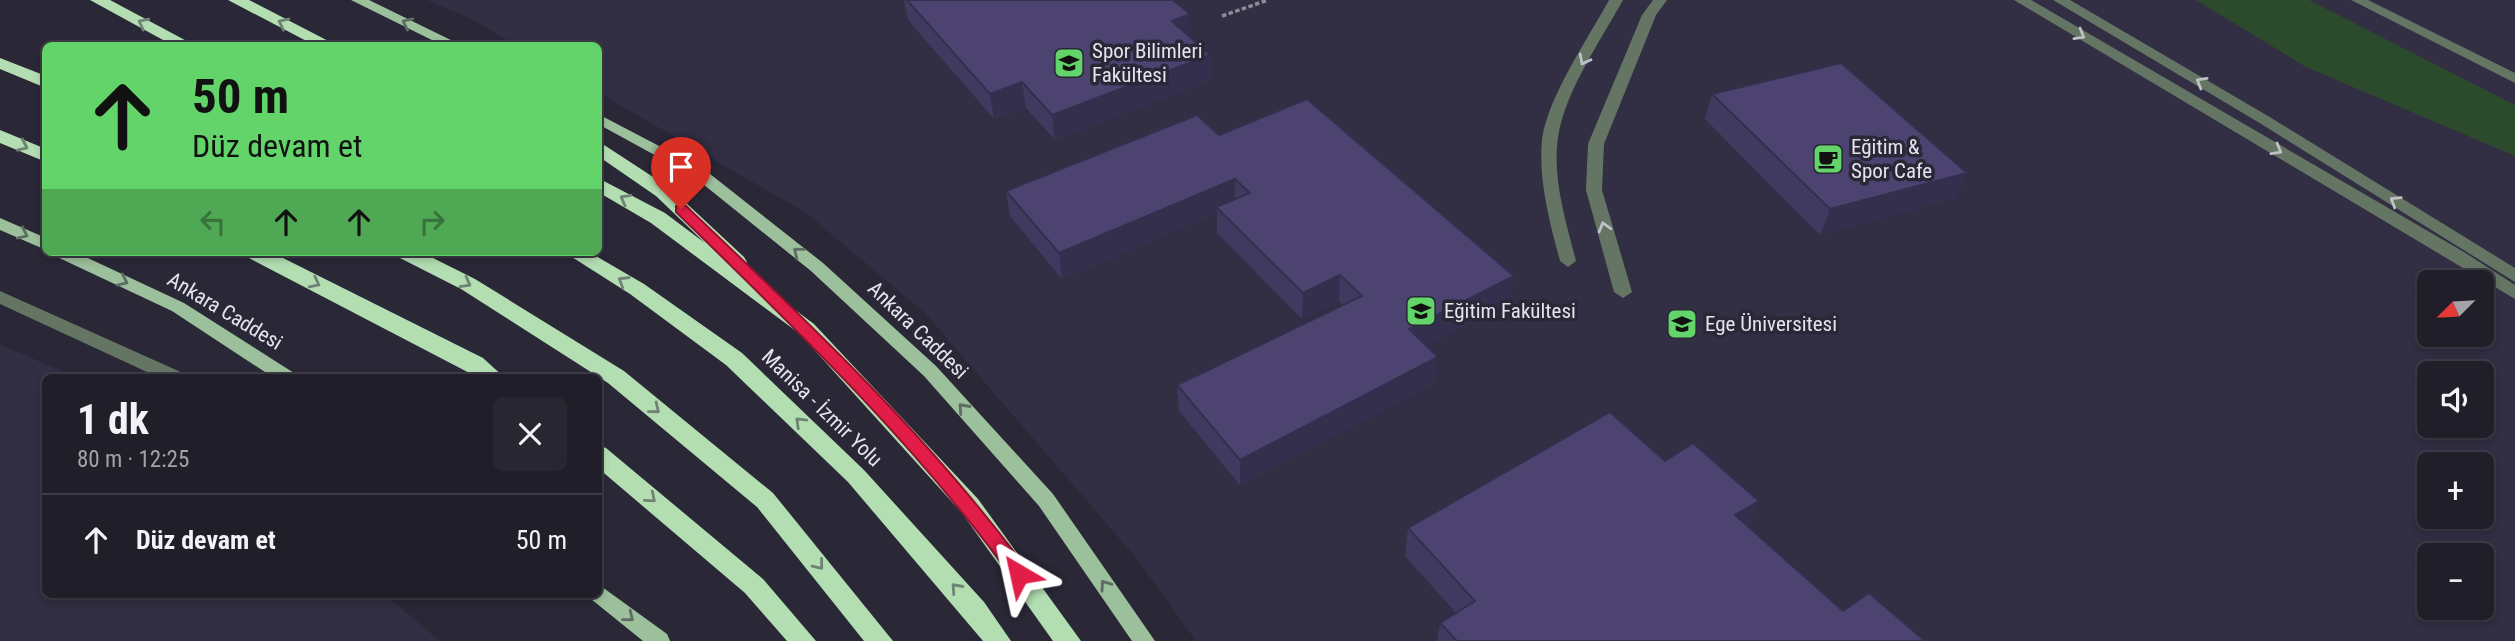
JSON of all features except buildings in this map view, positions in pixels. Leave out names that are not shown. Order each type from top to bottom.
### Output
[{"type":"highway","points":[[98,0],[180,42]]},
{"type":"highway","points":[[236,0],[322,42]]},
{"type":"highway","points":[[0,63],[42,81]]},
{"type":"highway","points":[[0,135],[42,154]]},
{"type":"highway","points":[[602,150],[663,192],[807,329],[971,506],[1068,641]]},
{"type":"highway","points":[[602,186],[658,218],[807,329]]},
{"type":"highway","points":[[262,256],[475,364],[489,374]]},
{"type":"highway","points":[[413,256],[468,284],[615,377],[765,500],[880,641]]},
{"type":"highway","name":"Manisa - İzmir Yolu","points":[[582,256],[637,289],[734,359],[856,477],[975,610],[998,641]]},
{"type":"highway","points":[[602,457],[754,586],[803,641]]},
{"type":"main road","points":[[358,0],[449,42]]},
{"type":"main road","name":"Ankara Caddesi","points":[[602,120],[699,173],[817,267],[930,371],[1046,500],[1144,641]]},
{"type":"main road","points":[[0,223],[42,243]]},
{"type":"main road","name":"Ankara Caddesi","points":[[70,256],[178,307],[282,374]]},
{"type":"main road","points":[[602,596],[659,641]]},
{"type":"street","points":[[1568,261],[1553,202],[1549,137],[1574,80],[1616,0]]},
{"type":"street","points":[[1623,292],[1594,190],[1596,144],[1650,15],[1660,0]]},
{"type":"street","points":[[2021,0],[2465,253],[2515,276]]},
{"type":"street","points":[[2060,0],[2263,119],[2430,232]]},
{"type":"street","points":[[2358,0],[2515,79]]},
{"type":"street","points":[[2465,253],[2515,293]]},
{"type":"street","points":[[0,297],[168,374]]},
{"type":"path","points":[[1222,16],[1268,0]]},
{"type":"shaded area","name":"Ege Üniversitesi","points":[[427,0],[2515,0],[2515,641],[1196,641],[1137,559],[925,313],[806,213],[602,95],[602,42],[511,42],[473,20]]},
{"type":"shaded area","points":[[0,344],[68,374],[42,374],[42,598],[389,598],[440,641],[0,641]]},
{"type":"green space","points":[[2196,0],[2309,0],[2515,105],[2515,156],[2306,67]]},
{"type":"place","name":"Spor Bilimleri Fakültesi","points":[[1069,63]]},
{"type":"place","name":"Eğitim & Spor Cafe","points":[[1828,159]]},
{"type":"place","name":"Eğitim Fakültesi","points":[[1421,311]]},
{"type":"place","name":"Ege Üniversitesi","points":[[1682,324]]},
{"type":"route","points":[[681,209],[807,329],[971,506],[1019,574]]}]
